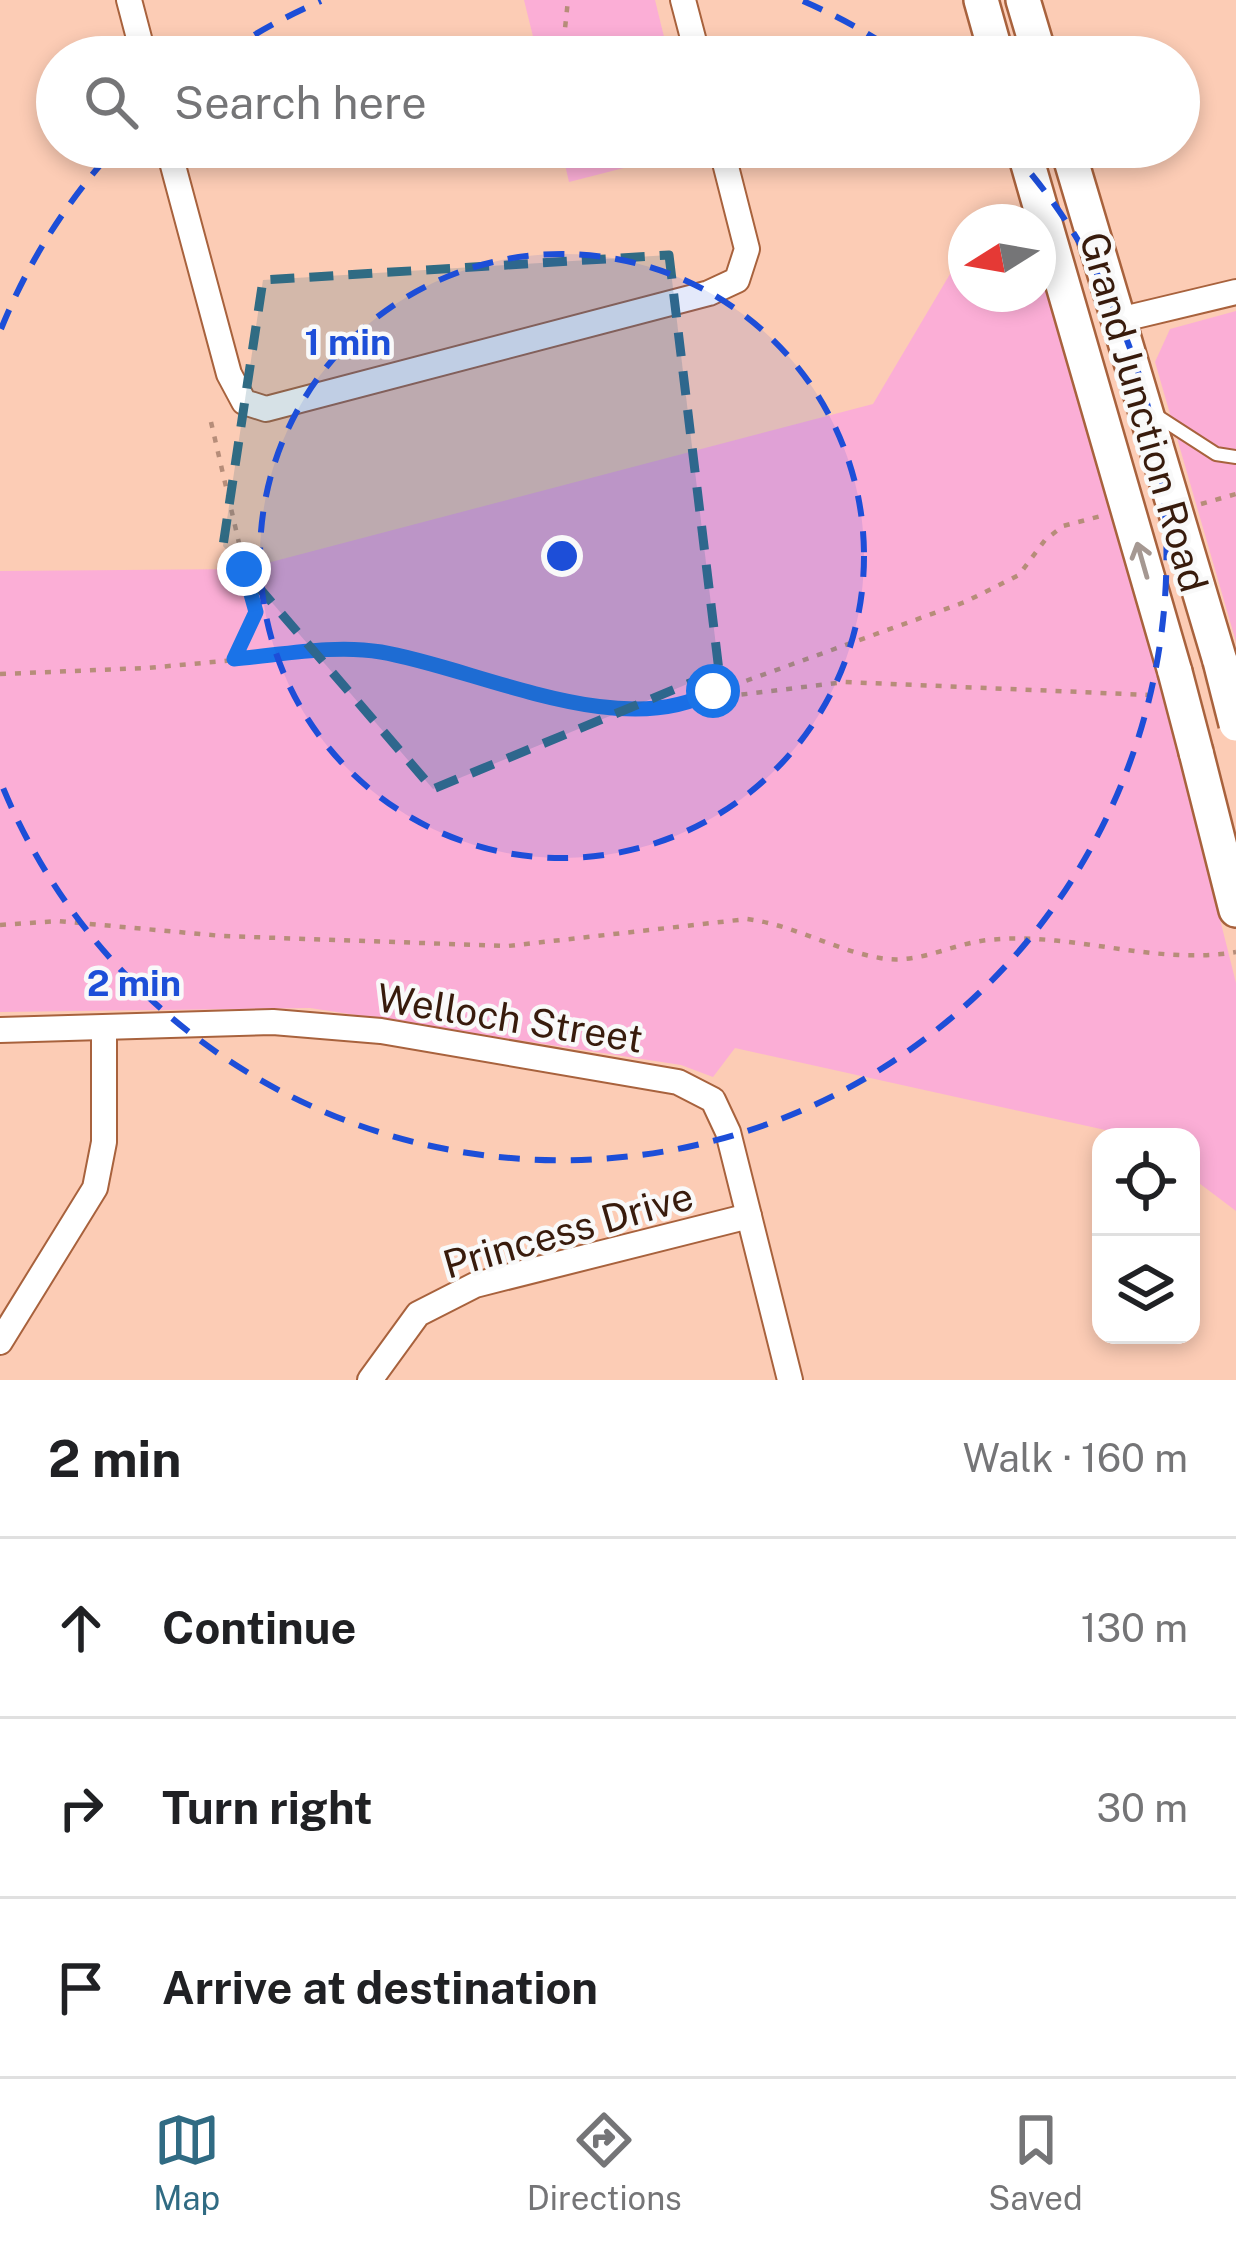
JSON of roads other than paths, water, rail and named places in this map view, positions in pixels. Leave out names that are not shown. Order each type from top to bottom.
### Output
[{"type":"main road","points":[[981,0],[991,36]]},
{"type":"main road","points":[[1023,0],[1034,36]]},
{"type":"main road","name":"Grand Junction Road","points":[[1029,168],[1127,509],[1168,682],[1196,752],[1236,910]]},
{"type":"main road","name":"Grand Junction Road","points":[[1073,168],[1236,724]]},
{"type":"main road","points":[[1077,332],[1119,320]]},
{"type":"street","points":[[129,0],[138,36]]},
{"type":"street","points":[[683,0],[692,36]]},
{"type":"street","points":[[174,168],[229,374],[244,402],[266,409],[709,293],[737,280],[747,249],[726,168]]},
{"type":"street","points":[[1119,320],[1236,292]]},
{"type":"street","name":"Welloch Street","points":[[0,1030],[272,1022],[382,1031],[679,1082],[713,1100],[728,1132],[790,1380]]},
{"type":"street","points":[[0,1342],[95,1188],[104,1142],[104,1030]]},
{"type":"street","name":"Princess Drive","points":[[370,1380],[418,1314],[475,1285],[749,1216]]},
{"type":"lane","points":[[1144,406],[1187,439],[1216,454],[1236,457]]}]
